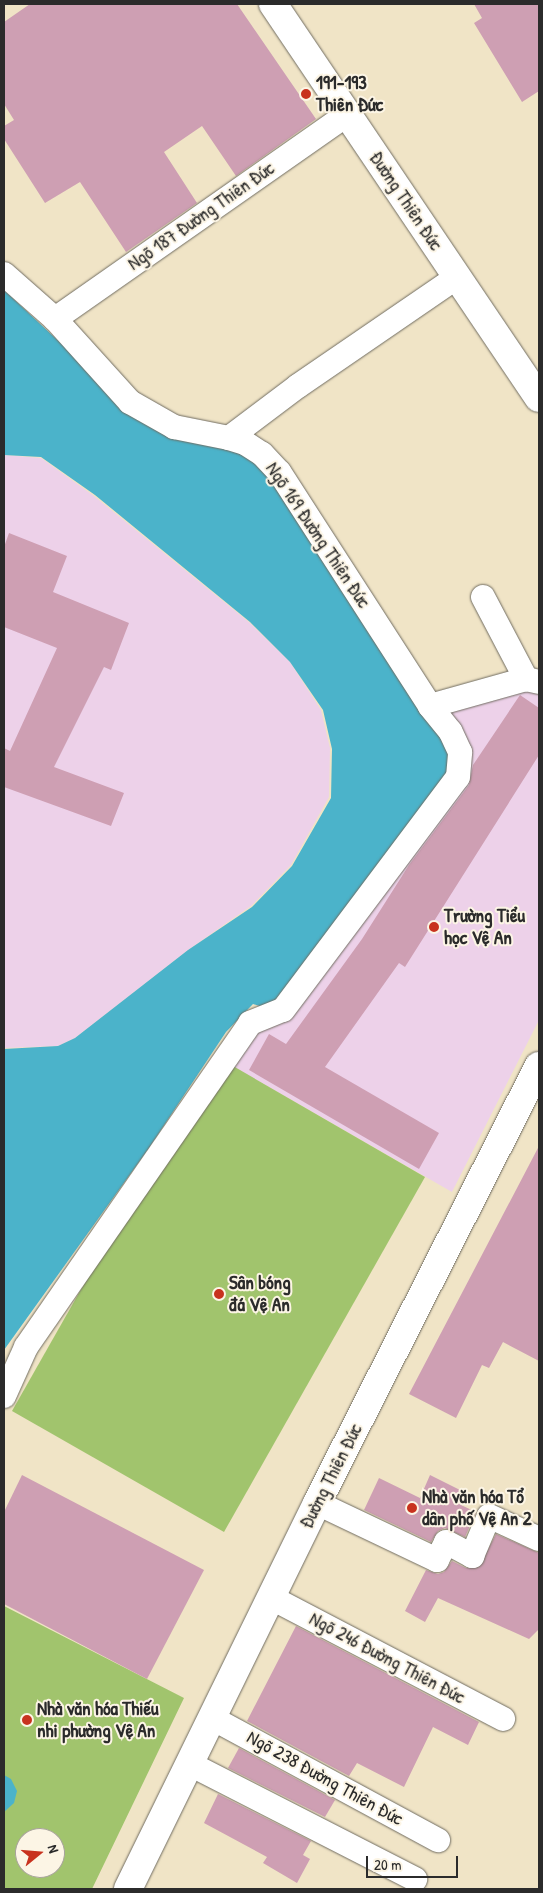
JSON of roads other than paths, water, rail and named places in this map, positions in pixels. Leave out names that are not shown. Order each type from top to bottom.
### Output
[{"type":"main road","name":"Đường Thiên Đức","points":[[273,4],[457,277],[537,390]]},
{"type":"main road","name":"Đường Thiên Đức","points":[[128,1889],[317,1502],[539,1066]]},
{"type":"street","name":"Ngõ 187 Đường Thiên Đức","points":[[55,319],[348,114]]},
{"type":"street","name":"Ngõ 169 Đường Thiên Đức","points":[[4,274],[55,319],[130,402],[174,427],[230,438],[245,443],[262,454],[279,472],[430,706],[457,743],[460,760],[458,777],[283,1010],[250,1023],[26,1347],[4,1396]]},
{"type":"street","points":[[230,438],[298,386],[457,277]]},
{"type":"street","points":[[430,706],[533,681],[483,597]]},
{"type":"street","points":[[317,1502],[437,1560],[446,1542],[472,1556],[489,1516],[539,1539]]},
{"type":"street","name":"Ngõ 246 Đường Thiên Đức","points":[[270,1597],[503,1719]]},
{"type":"street","name":"Ngõ 238 Đường Thiên Đức","points":[[212,1718],[438,1840]]},
{"type":"street","points":[[190,1764],[415,1879]]},
{"type":"water","points":[[4,290],[131,409],[233,445],[262,467],[439,720],[455,772],[272,1010],[253,1004],[226,1032],[149,1148],[4,1350],[4,1049],[58,1046],[75,1038],[188,950],[252,907],[292,866],[331,798],[332,749],[323,710],[290,662],[250,622],[95,495],[41,457],[4,455]]},
{"type":"water","points":[[4,1775],[11,1779],[17,1791],[14,1803],[4,1812]]},
{"type":"place","name":"191-193 Thiên Đức","points":[[306,94]]},
{"type":"place","name":"Trường Tiểu học Vệ An","points":[[434,927]]},
{"type":"place","name":"Sân bóng đá Vệ An","points":[[219,1294]]},
{"type":"place","name":"Nhà văn hóa Tổ dân phố Vệ An 2","points":[[412,1508]]},
{"type":"place","name":"Nhà văn hóa Thiếu nhi phường Vệ An","points":[[27,1720]]}]
